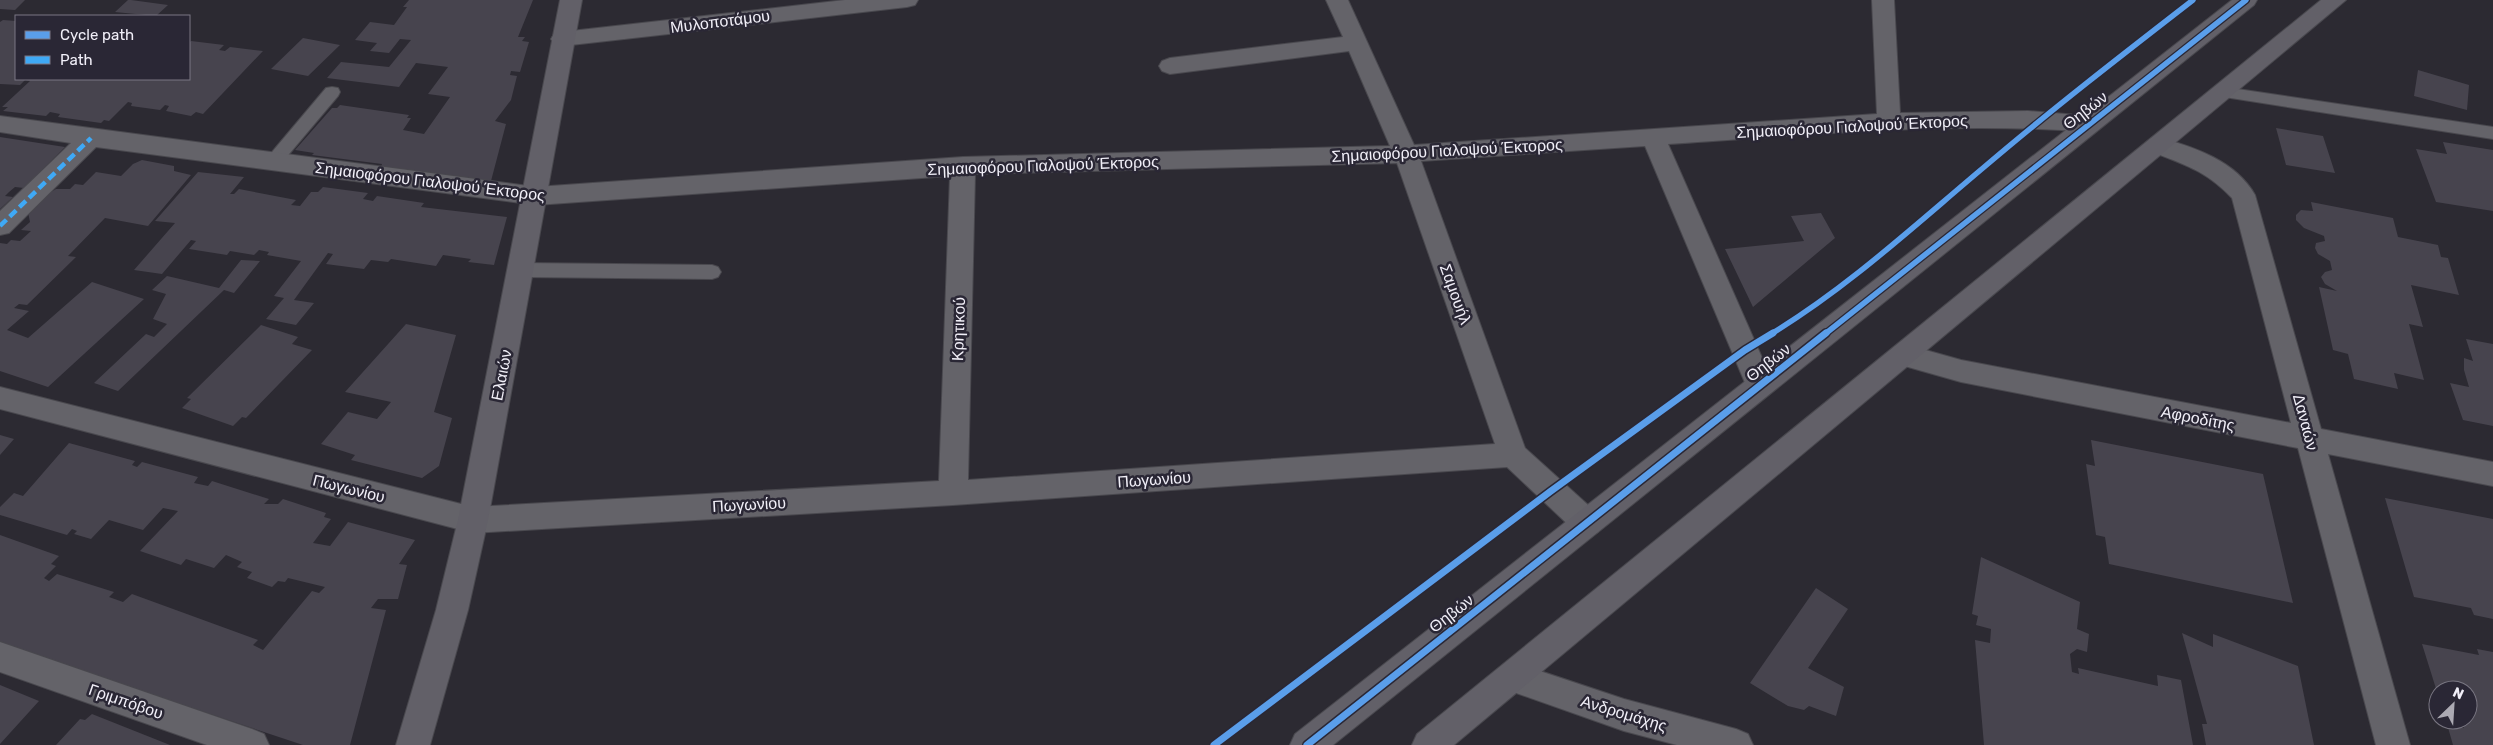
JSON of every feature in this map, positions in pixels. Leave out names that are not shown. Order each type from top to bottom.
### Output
[{"type":"main road","name":"Ελαιών","points":[[413,745],[452,610],[473,520],[536,196],[562,39],[571,0]]},
{"type":"main road","name":"Θηβών","points":[[1307,745],[2246,0]]},
{"type":"main road","points":[[1429,745],[2335,0]]},
{"type":"street","name":"Μυλοποτάμου","points":[[562,39],[907,0]]},
{"type":"street","name":"Σαμουήλ","points":[[1337,0],[1406,154],[1513,455],[1587,523]]},
{"type":"street","points":[[1883,0],[1889,121]]},
{"type":"street","points":[[1170,66],[1356,43]]},
{"type":"street","name":"Σημαιοφόρου Γιαλοψού Έκτορος","points":[[0,124],[91,138],[536,196],[963,166],[1406,154],[1889,121],[2028,119],[2090,124]]},
{"type":"street","points":[[0,226],[91,138]]},
{"type":"street","points":[[1654,138],[1760,385]]},
{"type":"street","name":"Δαναών","points":[[2158,146],[2200,161],[2223,174],[2243,195],[2393,745]]},
{"type":"street","name":"Κρητικού","points":[[953,493],[963,166]]},
{"type":"street","name":"Αφροδίτης","points":[[1904,355],[1961,371],[2493,474]]},
{"type":"street","name":"Πωγωνίου","points":[[0,398],[473,520],[953,493],[1513,455]]},
{"type":"street","name":"Γριμπόβου","points":[[0,657],[252,745]]},
{"type":"street","name":"Ανδρομάχης","points":[[1512,677],[1624,715],[1736,745]]},
{"type":"lane","points":[[273,162],[332,92]]},
{"type":"lane","points":[[2224,92],[2493,134]]},
{"type":"lane","points":[[522,270],[712,272]]},
{"type":"building","points":[[0,0],[25,0],[15,10],[0,9]]},
{"type":"building","points":[[128,0],[168,5],[157,15],[115,12]]},
{"type":"building","points":[[409,0],[533,0],[518,37],[525,37],[522,41],[529,42],[520,72],[511,71],[510,75],[517,76],[511,100],[495,121],[506,124],[491,181],[486,184],[381,167],[382,164],[312,155],[314,153],[295,150],[332,108],[337,108],[340,105],[409,115],[407,118],[411,118],[403,130],[424,134],[450,97],[428,94],[448,67],[416,63],[399,87],[327,78],[341,62],[389,67],[411,40],[400,39],[389,53],[370,51],[377,43],[355,40],[370,22],[394,25],[407,7],[403,7]]},
{"type":"building","points":[[3,20],[15,21],[15,80],[25,80],[20,85],[0,84],[0,22]]},
{"type":"building","points":[[303,38],[340,45],[308,76],[271,69]]},
{"type":"building","points":[[191,41],[224,45],[219,50],[225,51],[230,47],[263,51],[203,114],[196,112],[191,116],[166,111],[169,106],[165,105],[160,110],[131,106],[132,103],[128,102],[109,121],[104,120],[101,123],[58,117],[60,114],[50,112],[46,116],[3,111],[8,107],[2,107],[30,81],[25,80],[190,80]]},
{"type":"building","points":[[2418,70],[2469,85],[2467,110],[2414,96]]},
{"type":"building","points":[[2276,128],[2323,136],[2335,173],[2286,165]]},
{"type":"building","points":[[0,137],[65,147],[24,188],[15,187],[9,192],[5,196],[13,197],[0,209]]},
{"type":"building","points":[[2443,142],[2493,150],[2493,211],[2436,202],[2416,149],[2447,154]]},
{"type":"building","points":[[142,160],[174,166],[174,171],[191,175],[148,226],[105,218],[68,256],[76,257],[27,305],[19,304],[14,308],[29,311],[7,330],[28,338],[92,282],[144,299],[48,387],[0,371],[0,243],[7,244],[11,240],[20,241],[31,231],[21,230],[30,222],[28,212],[41,198],[56,189],[70,189],[75,184],[83,185],[96,172],[121,176],[133,164]]},
{"type":"building","points":[[198,172],[244,177],[230,194],[234,194],[239,189],[296,200],[291,205],[300,206],[311,192],[318,192],[323,187],[368,193],[363,199],[373,201],[377,196],[424,203],[421,207],[507,217],[494,265],[468,262],[471,259],[443,255],[436,266],[391,259],[388,262],[371,260],[364,269],[326,264],[333,254],[328,253],[294,300],[314,303],[296,325],[266,319],[284,298],[274,296],[301,261],[267,255],[269,252],[259,250],[254,255],[230,251],[227,255],[189,249],[196,241],[191,240],[162,274],[134,270],[175,223],[155,221]]},
{"type":"building","points":[[2311,202],[2393,218],[2398,237],[2438,245],[2441,257],[2448,258],[2459,295],[2411,285],[2423,327],[2409,324],[2424,380],[2394,373],[2398,389],[2354,379],[2348,354],[2333,350],[2319,287],[2337,291],[2325,284],[2321,277],[2325,272],[2332,270],[2330,261],[2318,254],[2315,248],[2316,243],[2325,241],[2324,236],[2304,228],[2296,220],[2296,215],[2301,210],[2313,211]]},
{"type":"building","points":[[1821,213],[1835,238],[1753,307],[1725,249],[1804,241],[1791,216]]},
{"type":"building","points":[[241,260],[260,261],[234,293],[224,290],[118,391],[94,383],[146,334],[154,337],[167,324],[153,319],[166,294],[152,290],[167,276],[219,288]]},
{"type":"building","points":[[406,324],[456,335],[434,412],[452,418],[439,466],[422,478],[351,460],[355,455],[321,444],[348,412],[377,419],[391,402],[345,392]]},
{"type":"building","points":[[261,325],[298,337],[292,344],[312,350],[246,418],[242,417],[233,426],[182,408],[191,399],[187,398]]},
{"type":"building","points":[[2466,339],[2493,344],[2493,426],[2463,420],[2450,383],[2469,387],[2464,370],[2464,358],[2473,361]]},
{"type":"building","points":[[0,435],[14,439],[0,455]]},
{"type":"building","points":[[2091,440],[2263,474],[2293,603],[2109,564],[2105,537],[2096,535],[2086,464],[2095,466]]},
{"type":"building","points":[[69,443],[135,461],[132,465],[137,467],[142,462],[198,477],[194,483],[208,486],[212,481],[269,499],[264,504],[278,504],[283,499],[326,513],[324,517],[331,519],[313,543],[330,546],[348,522],[415,540],[399,564],[407,565],[398,599],[378,599],[371,608],[386,610],[350,745],[303,745],[0,644],[0,535],[59,556],[51,564],[56,566],[44,578],[49,581],[57,574],[114,592],[109,597],[123,602],[132,594],[258,640],[253,645],[263,650],[312,591],[319,593],[325,587],[288,578],[285,582],[278,581],[272,587],[247,578],[252,572],[237,567],[242,562],[226,555],[214,568],[186,559],[181,565],[140,551],[178,511],[163,508],[143,530],[109,520],[91,539],[74,534],[77,531],[72,529],[67,535],[0,515],[0,507],[14,493],[23,496]]},
{"type":"building","points":[[2385,498],[2493,519],[2493,619],[2474,615],[2471,608],[2414,597]]},
{"type":"building","points":[[1981,557],[2080,602],[2077,629],[2089,634],[2087,652],[2077,649],[2070,654],[2072,672],[2079,674],[2078,668],[2158,686],[2157,675],[2181,680],[2193,745],[1984,745],[1975,640],[1990,643],[1991,629],[1976,625],[1978,616],[1972,614]]},
{"type":"building","points":[[1816,588],[1848,609],[1808,668],[1844,687],[1836,716],[1809,706],[1804,710],[1788,706],[1750,683]]},
{"type":"building","points":[[2182,633],[2213,647],[2213,634],[2298,666],[2314,745],[2206,745],[2202,724],[2207,724]]},
{"type":"building","points":[[2422,644],[2479,655],[2477,649],[2493,652],[2493,745],[2453,745],[2449,730],[2478,730],[2478,680],[2433,680]]},
{"type":"building","points":[[0,685],[39,701],[0,744]]},
{"type":"building","points":[[92,714],[170,745],[56,745],[80,719],[85,720]]},
{"type":"marked path","points":[[0,226],[91,138]]},
{"type":"cycle path","points":[[1214,745],[1551,491],[1745,350],[1796,319],[1864,268],[2040,120],[2193,0]]},
{"type":"cycle path","points":[[1307,745],[2246,0]]}]
